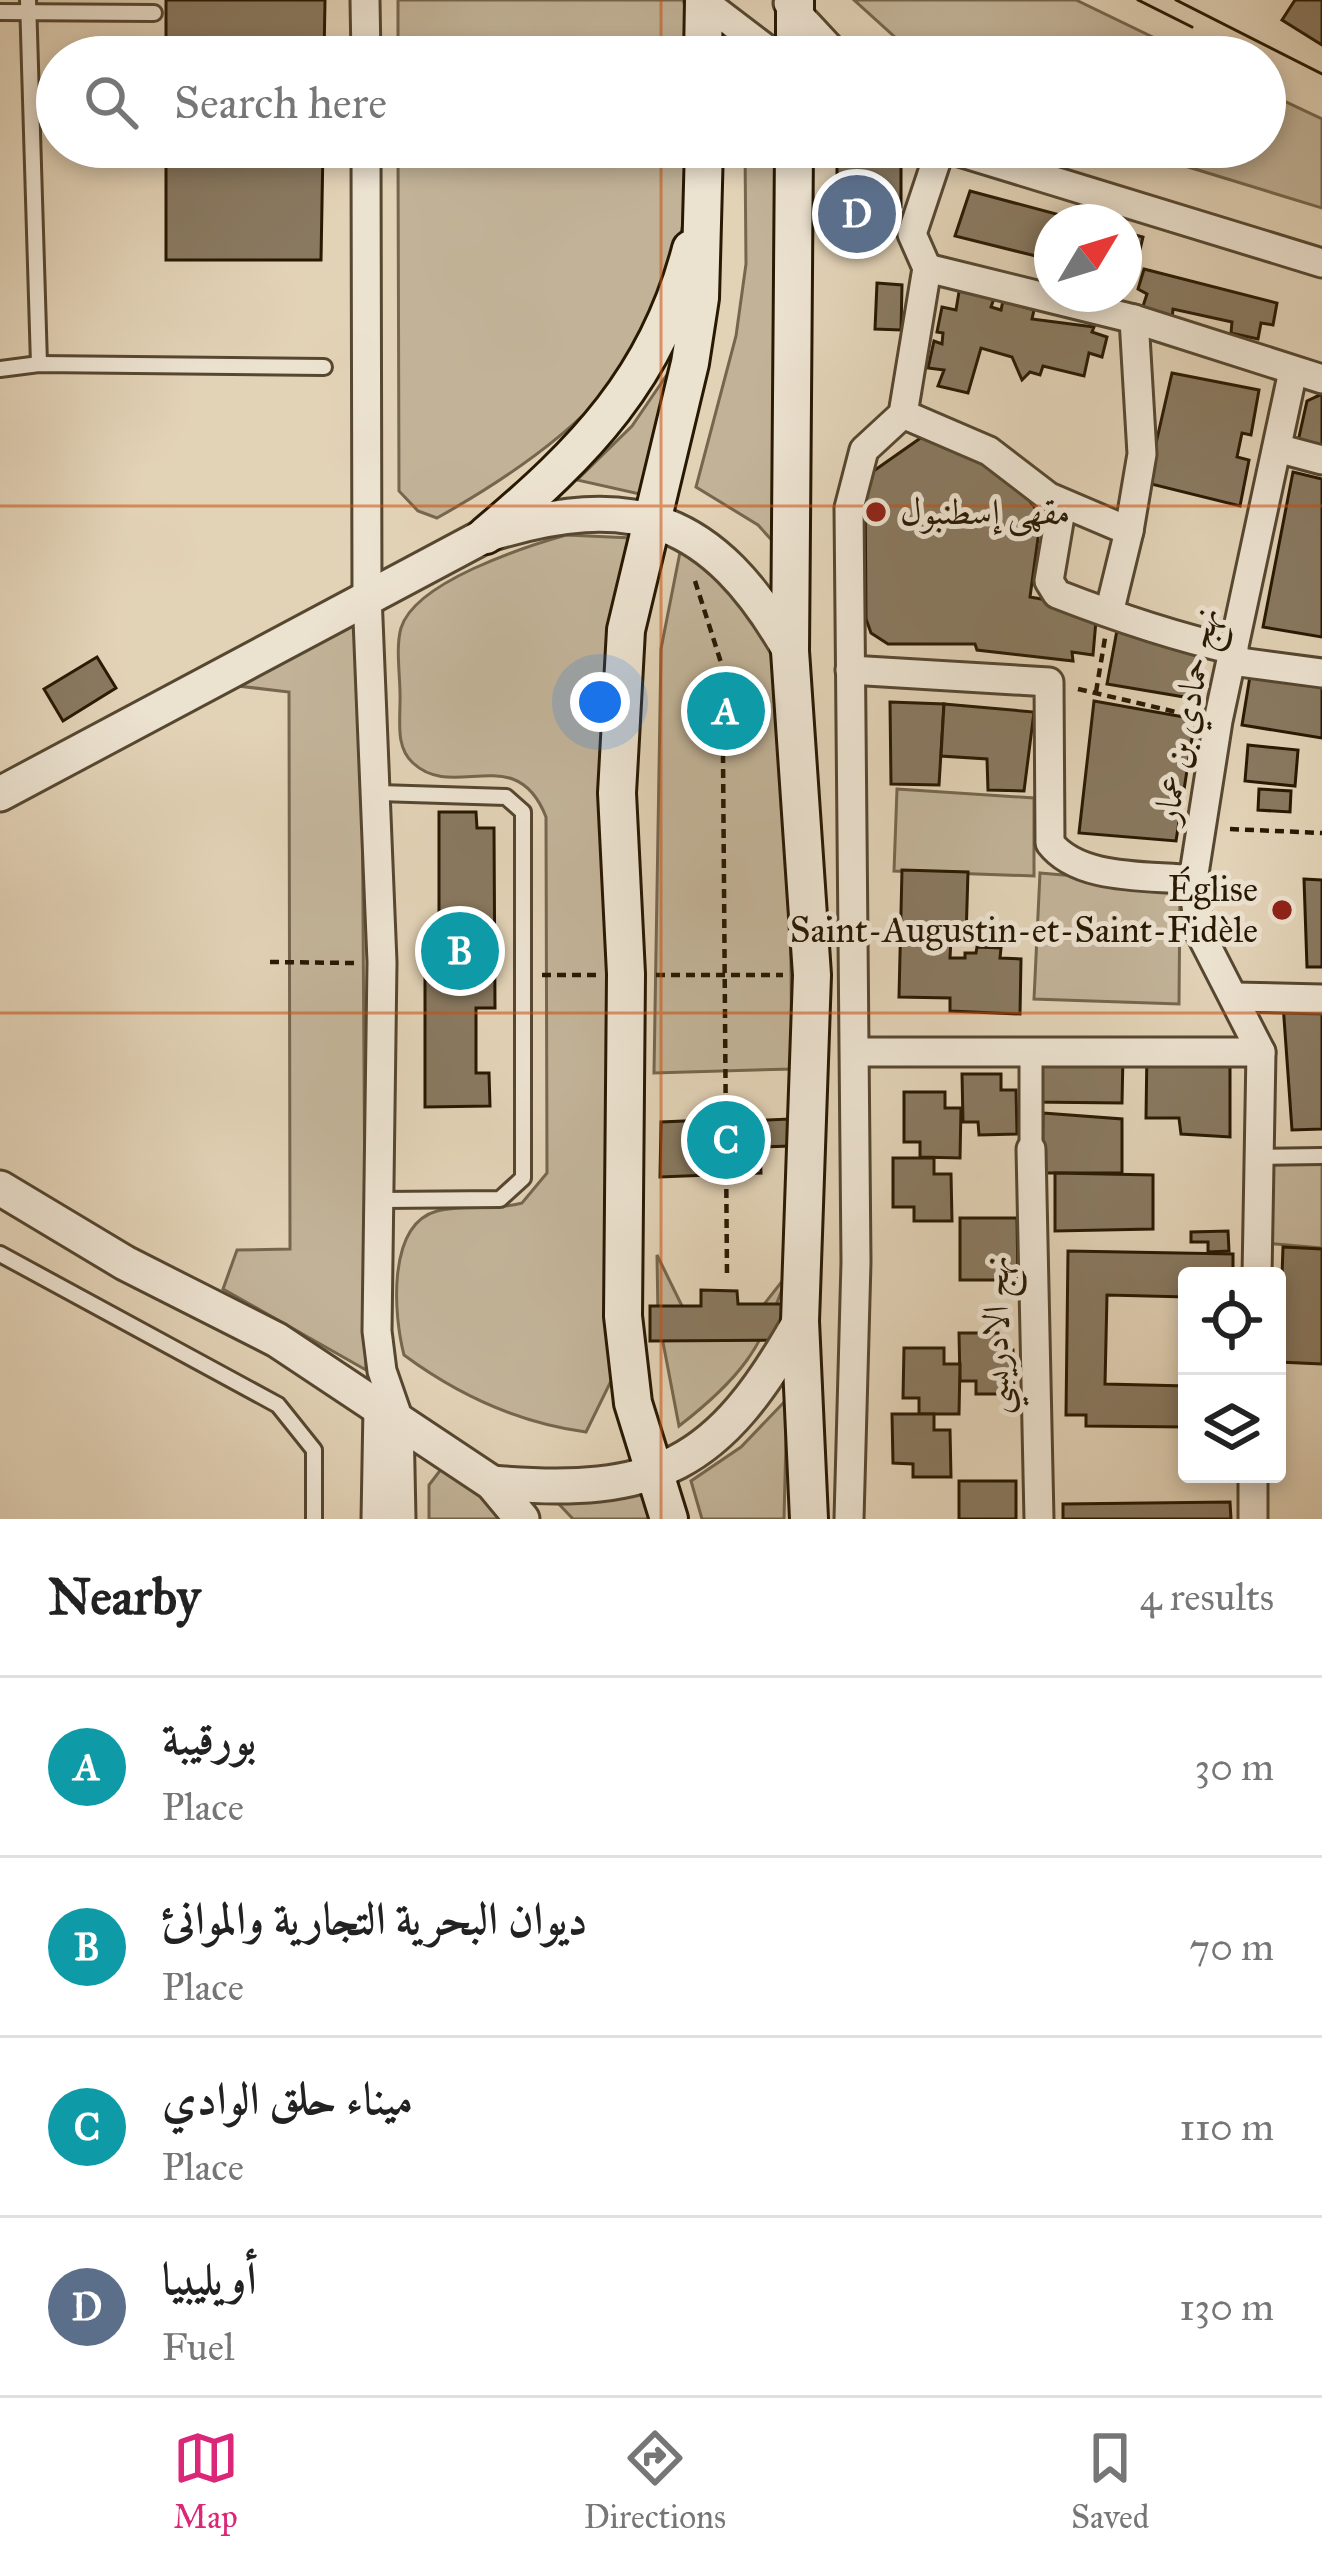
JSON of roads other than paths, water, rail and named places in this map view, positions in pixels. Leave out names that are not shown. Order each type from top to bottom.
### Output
[{"type":"main road","points":[[703,0],[703,36]]},
{"type":"main road","points":[[792,3],[794,36]]},
{"type":"main road","points":[[669,1519],[633,1403],[623,1316],[626,974],[617,793],[626,630],[690,363],[700,298],[704,168]]},
{"type":"main road","points":[[794,168],[790,651],[812,975],[800,1321],[809,1519]]},
{"type":"main road","points":[[486,535],[585,448],[616,410],[664,326],[704,199]]},
{"type":"street","points":[[365,0],[366,36]]},
{"type":"street","points":[[703,0],[749,36]]},
{"type":"street","points":[[792,3],[820,36]]},
{"type":"street","points":[[366,168],[368,595],[382,962],[377,1331],[401,1519]]},
{"type":"street","points":[[849,1519],[855,1052],[852,481],[864,450],[903,414],[927,268],[912,234],[935,168]]},
{"type":"street","points":[[1011,168],[1322,263]]},
{"type":"street","points":[[927,268],[1134,319],[1322,379]]},
{"type":"street","points":[[1110,609],[1142,454],[1134,319]]},
{"type":"street","name":"نهج حمادي بن عمار","points":[[1256,1267],[1261,1052],[1234,998],[1217,976],[1198,931],[1193,880],[1218,722],[1293,371]]},
{"type":"street","points":[[903,414],[988,451],[1062,504],[1129,531]]},
{"type":"street","points":[[1277,448],[1322,460]]},
{"type":"street","points":[[1062,504],[1052,588],[1110,609],[1144,629],[1233,656],[1322,673]]},
{"type":"street","points":[[2,787],[486,535],[563,513],[598,512],[678,530],[727,563],[764,605],[790,651]]},
{"type":"street","points":[[850,670],[1049,682],[1048,821],[1051,843],[1061,858],[1082,867],[1193,880]]},
{"type":"street","points":[[1234,998],[1322,999]]},
{"type":"street","points":[[1031,1051],[1031,1149]]},
{"type":"street","points":[[855,1052],[1261,1052]]},
{"type":"street","name":"نهج الادريسي","points":[[1031,1149],[1039,1519]]},
{"type":"street","points":[[0,1188],[125,1263],[278,1340],[389,1405],[492,1483],[522,1519]]},
{"type":"street","points":[[492,1483],[619,1484],[683,1463],[729,1427],[760,1391],[800,1321]]},
{"type":"street","points":[[376,1519],[389,1405]]},
{"type":"street","points":[[1252,1519],[1253,1483]]},
{"type":"lane","points":[[0,12],[28,6],[154,13]]},
{"type":"lane","points":[[28,6],[40,364]]},
{"type":"lane","points":[[0,369],[40,364],[324,367]]},
{"type":"lane","points":[[379,793],[506,797],[523,812],[523,1178],[500,1199],[382,1200]]},
{"type":"lane","points":[[1258,1156],[1322,1156]]},
{"type":"lane","points":[[0,1254],[278,1405],[314,1450],[314,1519]]},
{"type":"tram line","points":[[1138,0],[1192,27]]},
{"type":"tram line","points":[[1176,0],[1247,36]]},
{"type":"tram line","points":[[1286,56],[1322,74]]},
{"type":"place","name":"أويليبيا","points":[[857,214]]},
{"type":"place","name":"مقهى إسطنبول","points":[[876,512]]},
{"type":"place","name":"بورقيبة","points":[[726,711]]},
{"type":"place","name":"Église Saint-Augustin-et-Saint-Fidèle","points":[[1282,910]]},
{"type":"place","name":"ديوان البحرية التجارية والموانئ","points":[[460,951]]},
{"type":"place","name":"ميناء حلق الوادي","points":[[726,1140]]}]
